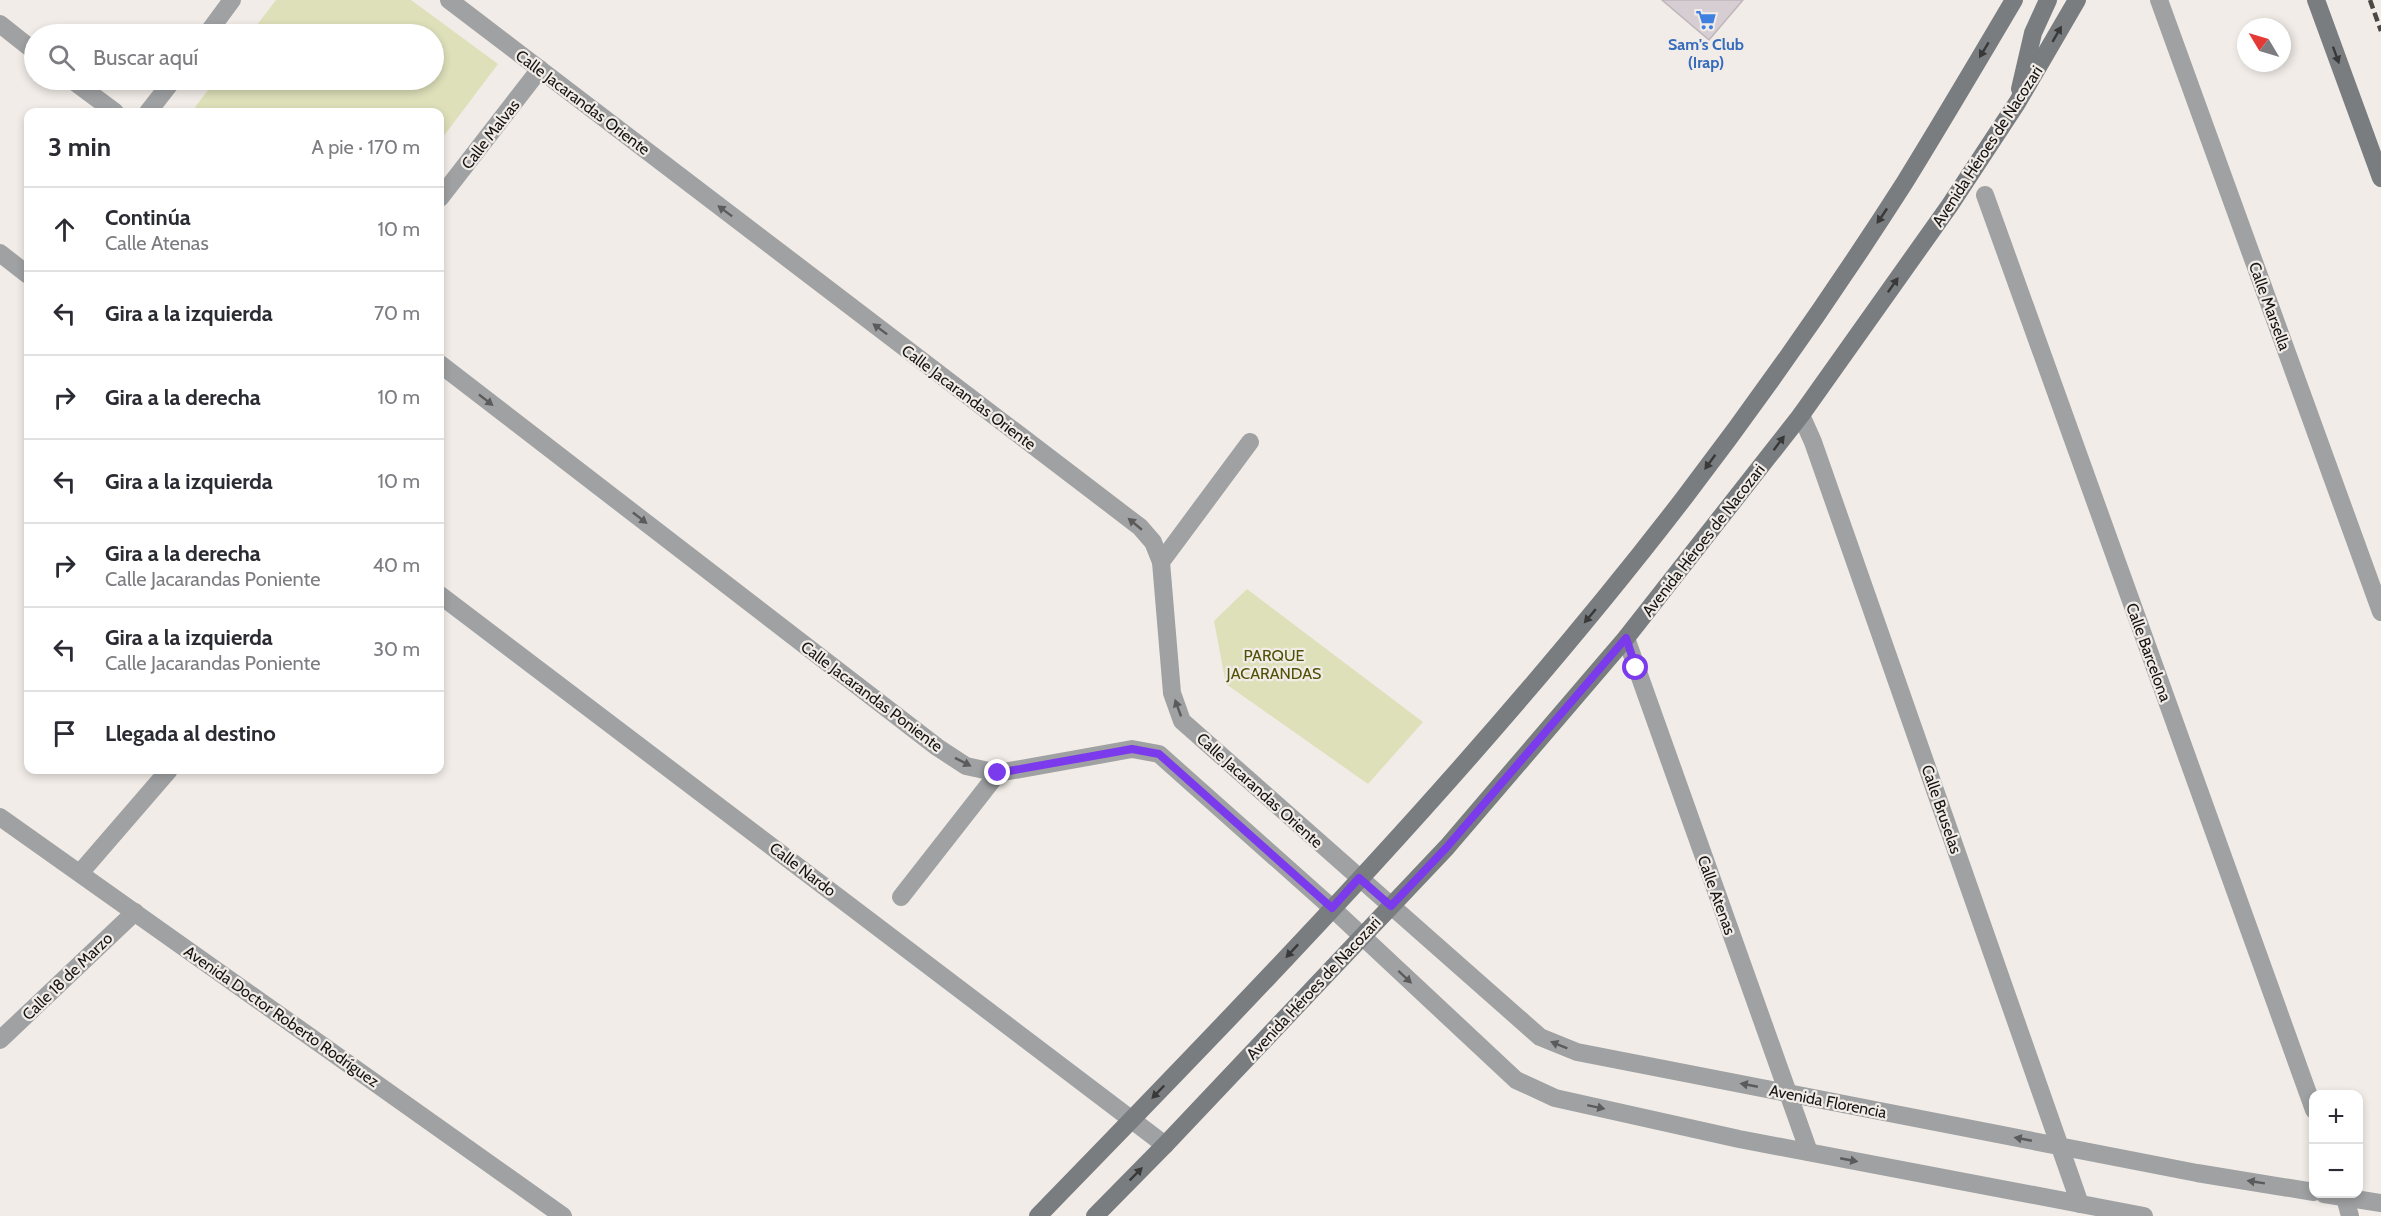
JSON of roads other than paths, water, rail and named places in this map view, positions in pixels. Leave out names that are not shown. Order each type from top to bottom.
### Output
[{"type":"main road","points":[[1038,1216],[1332,908],[1475,752],[1597,608],[1685,496],[1800,340],[1879,221],[2014,0]]},
{"type":"main road","points":[[2017,103],[2030,44],[2048,0]]},
{"type":"main road","name":"Avenida Héroes de Nacozari","points":[[1095,1216],[1447,847],[1626,638],[1801,415],[1950,205],[2017,103],[2077,0]]},
{"type":"main road","points":[[2316,0],[2381,178]]},
{"type":"street","points":[[214,24],[232,0]]},
{"type":"street","name":"Calle Jacarandas Oriente","points":[[449,0],[1140,527],[1153,542],[1161,562],[1172,693],[1182,721],[1391,906]]},
{"type":"street","name":"Calle Marsella","points":[[2159,0],[2381,612]]},
{"type":"street","points":[[0,24],[24,43]]},
{"type":"street","name":"Calle Malvas","points":[[444,193],[540,69]]},
{"type":"street","points":[[85,90],[110,108]]},
{"type":"street","points":[[151,108],[165,90]]},
{"type":"street","name":"Calle Barcelona","points":[[1985,195],[2309,1099]]},
{"type":"street","points":[[0,253],[24,272]]},
{"type":"street","name":"Calle Jacarandas Poniente","points":[[444,367],[937,747],[966,766],[998,773],[1132,749],[1159,754],[1362,937]]},
{"type":"street","name":"Calle Bruselas","points":[[1801,415],[1813,442],[2080,1204]]},
{"type":"street","points":[[1161,562],[1250,442]]},
{"type":"street","name":"Calle Nardo","points":[[444,598],[1165,1145]]},
{"type":"street","name":"Calle Atenas","points":[[1626,638],[1809,1152]]},
{"type":"street","points":[[901,897],[998,773]]},
{"type":"street","points":[[80,873],[166,774]]},
{"type":"street","name":"Avenida Doctor Roberto Rodríguez","points":[[0,817],[563,1216]]},
{"type":"street","name":"Avenida Florencia","points":[[1391,906],[1540,1037],[1577,1052],[2197,1173],[2309,1191]]},
{"type":"street","name":"Calle 18 de Marzo","points":[[0,1040],[135,912]]},
{"type":"street","points":[[1362,937],[1516,1080],[1555,1098],[1809,1152],[2144,1216]]},
{"type":"street","points":[[2345,1198],[2349,1216]]},
{"type":"street","points":[[2358,1198],[2381,1203]]},
{"type":"railway","points":[[2370,0],[2381,31]]},
{"type":"place","name":"Sam's Club (Irap)","points":[[1706,20]]},
{"type":"park label","name":"PARQUE JACARANDAS","points":[[1274,664]]}]
